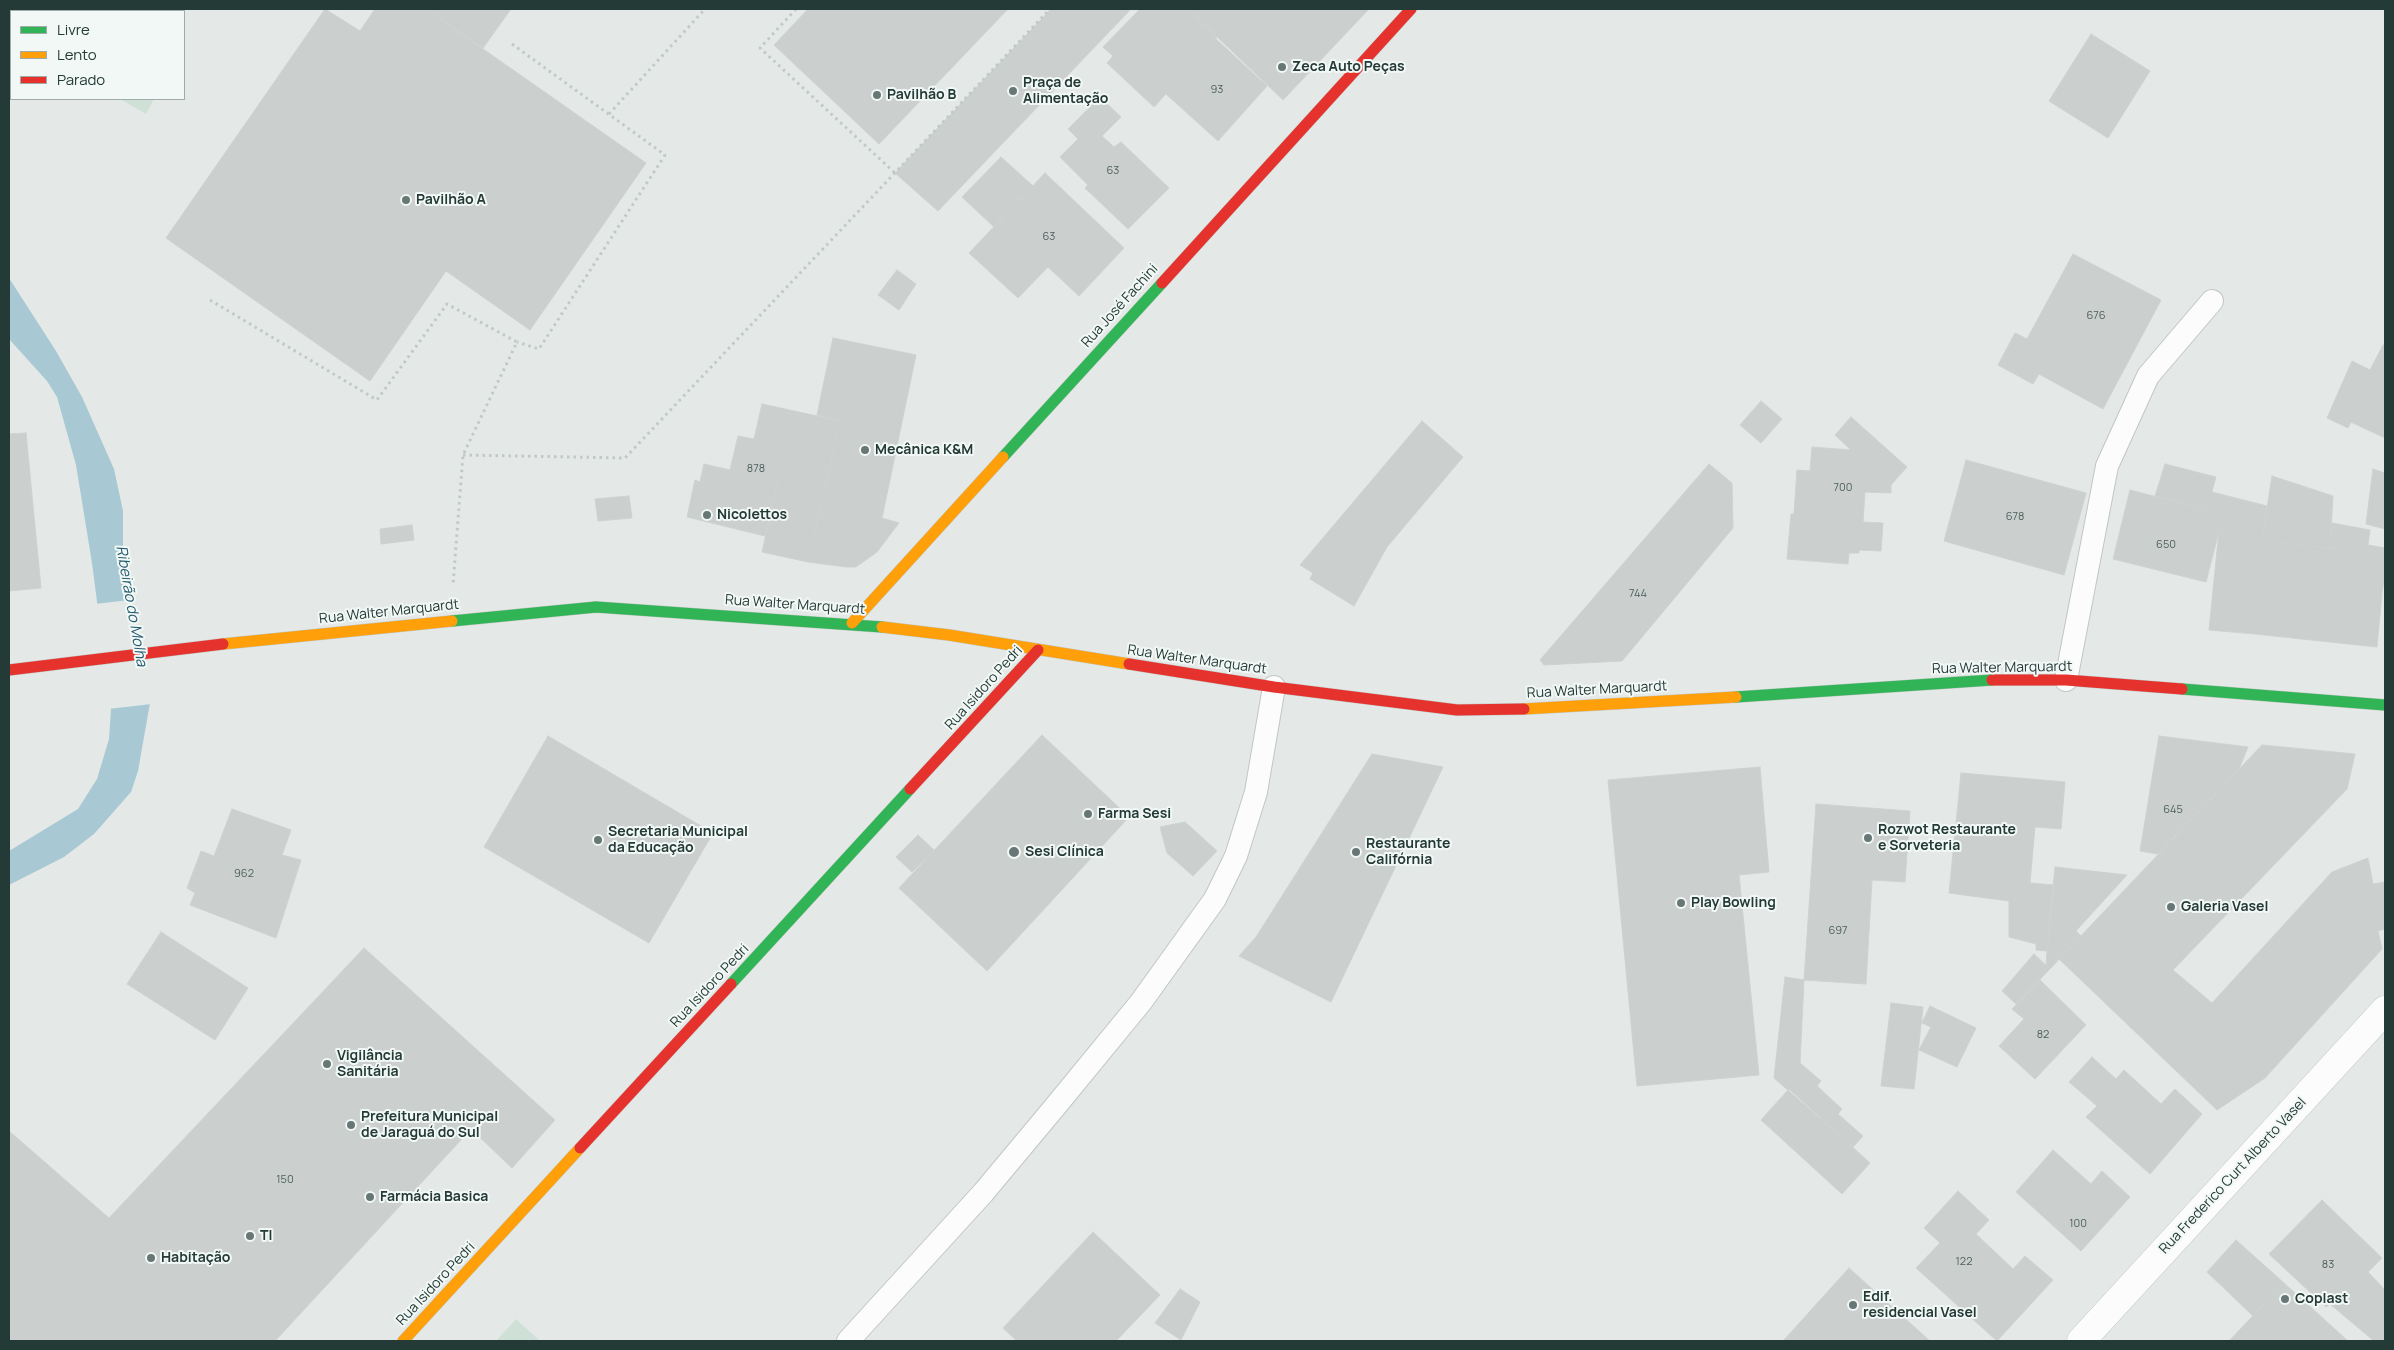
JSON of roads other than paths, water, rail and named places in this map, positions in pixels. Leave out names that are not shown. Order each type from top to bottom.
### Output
[{"type":"main road","name":"Rua José Fachini","points":[[852,623],[1411,9]]},
{"type":"main road","name":"Rua Walter Marquardt","points":[[9,670],[160,651],[596,607],[852,623],[1274,687],[1457,710],[1567,708],[1993,680],[2066,680],[2385,705]]},
{"type":"main road","name":"Rua Isidoro Pedri","points":[[403,1341],[1038,650]]},
{"type":"street","name":"Rua Frederico Curt Alberto Vasel","points":[[2081,1341],[2385,1010]]},
{"type":"lane","points":[[2066,680],[2107,466],[2148,376],[2212,302]]},
{"type":"lane","points":[[848,1341],[984,1193],[1141,1002],[1215,899],[1236,856],[1256,792],[1274,687]]},
{"type":"water","name":"Ribeirão do Molha","points":[[9,278],[56,351],[82,397],[114,469],[123,511],[123,545],[135,597],[150,703],[138,771],[131,792],[94,834],[64,857],[9,885],[9,851],[78,809],[97,779],[109,739],[111,709],[92,563],[76,465],[57,397],[47,381],[9,339]]},
{"type":"place","name":"Zeca Auto Peças","points":[[1282,67]]},
{"type":"place","name":"Praça de Alimentação","points":[[1013,91]]},
{"type":"place","name":"Pavilhão B","points":[[877,95]]},
{"type":"place","name":"Pavilhão A","points":[[406,200]]},
{"type":"place","name":"Mecânica K&M","points":[[865,450]]},
{"type":"place","name":"Nicolettos","points":[[707,515]]},
{"type":"place","name":"Farma Sesi","points":[[1088,814]]},
{"type":"place","name":"Rozwot Restaurante e Sorveteria","points":[[1868,838]]},
{"type":"place","name":"Secretaria Municipal da Educação","points":[[598,840]]},
{"type":"place","name":"Sesi Clínica","points":[[1014,852]]},
{"type":"place","name":"Restaurante Califórnia","points":[[1356,852]]},
{"type":"place","name":"Play Bowling","points":[[1681,903]]},
{"type":"place","name":"Galeria Vasel","points":[[2171,907]]},
{"type":"place","name":"Vigilância Sanitária","points":[[327,1064]]},
{"type":"place","name":"Prefeitura Municipal de Jaraguá do Sul","points":[[351,1125]]},
{"type":"place","name":"Farmácia Basica","points":[[370,1197]]},
{"type":"place","name":"TI","points":[[250,1236]]},
{"type":"place","name":"Habitação","points":[[151,1258]]},
{"type":"place","name":"Coplast","points":[[2285,1299]]},
{"type":"place","name":"Edif. residencial Vasel","points":[[1853,1305]]}]
